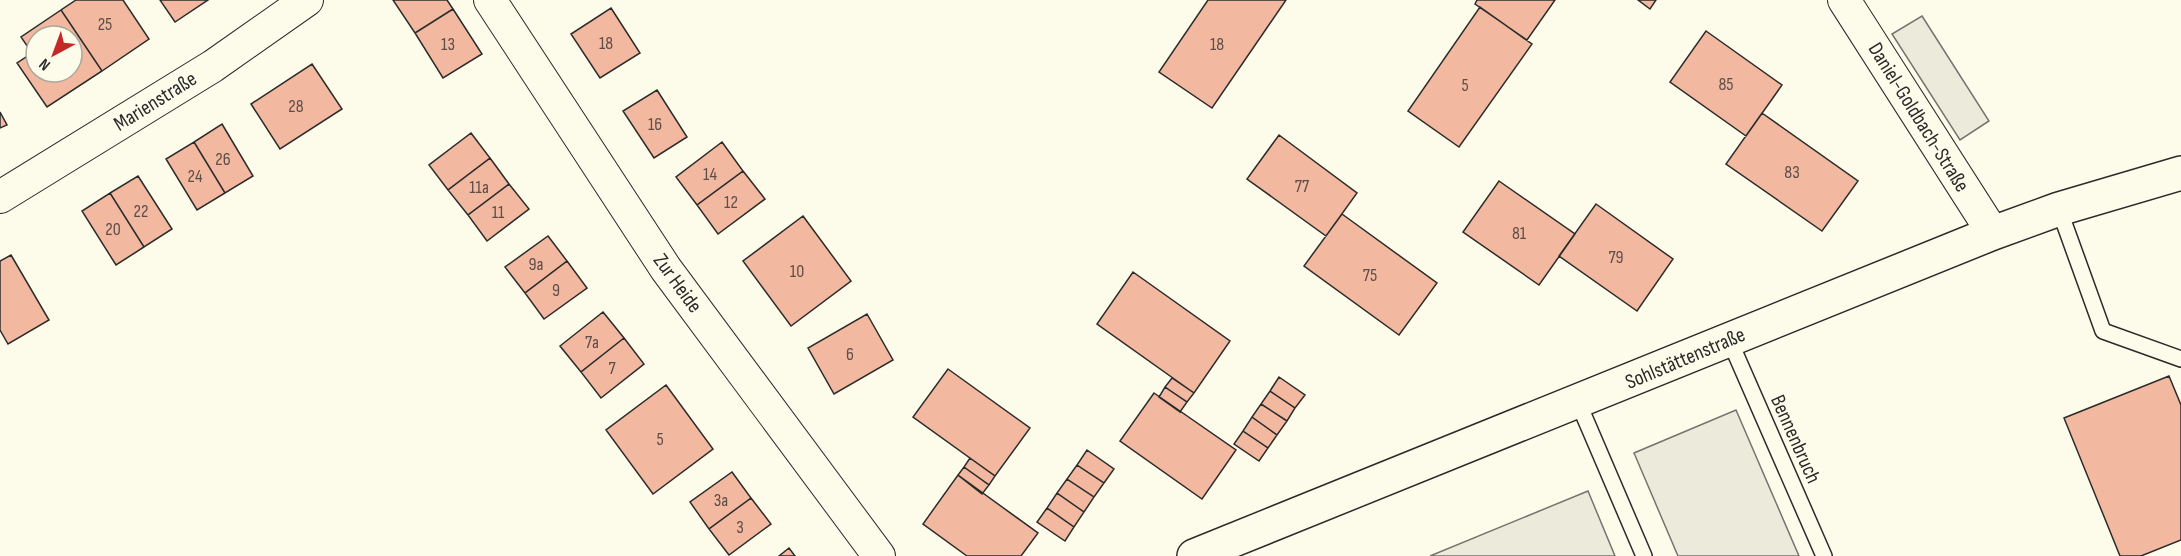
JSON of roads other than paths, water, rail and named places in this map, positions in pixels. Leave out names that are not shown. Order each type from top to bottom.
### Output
[{"type":"street","name":"Marienstraße","points":[[0,197],[213,66],[307,0]]},
{"type":"street","name":"Zur Heide","points":[[490,0],[666,269],[879,556]]},
{"type":"street","name":"Daniel-Goldbach-Straße","points":[[1844,0],[1993,233]]},
{"type":"street","name":"Sohlstättenstraße","points":[[1194,556],[1993,233],[2059,209],[2181,173]]},
{"type":"lane","points":[[2059,209],[2103,331],[2181,359]]},
{"type":"lane","name":"Bennenbruch","points":[[1729,339],[1824,556]]},
{"type":"lane","points":[[1578,402],[1644,556]]}]
